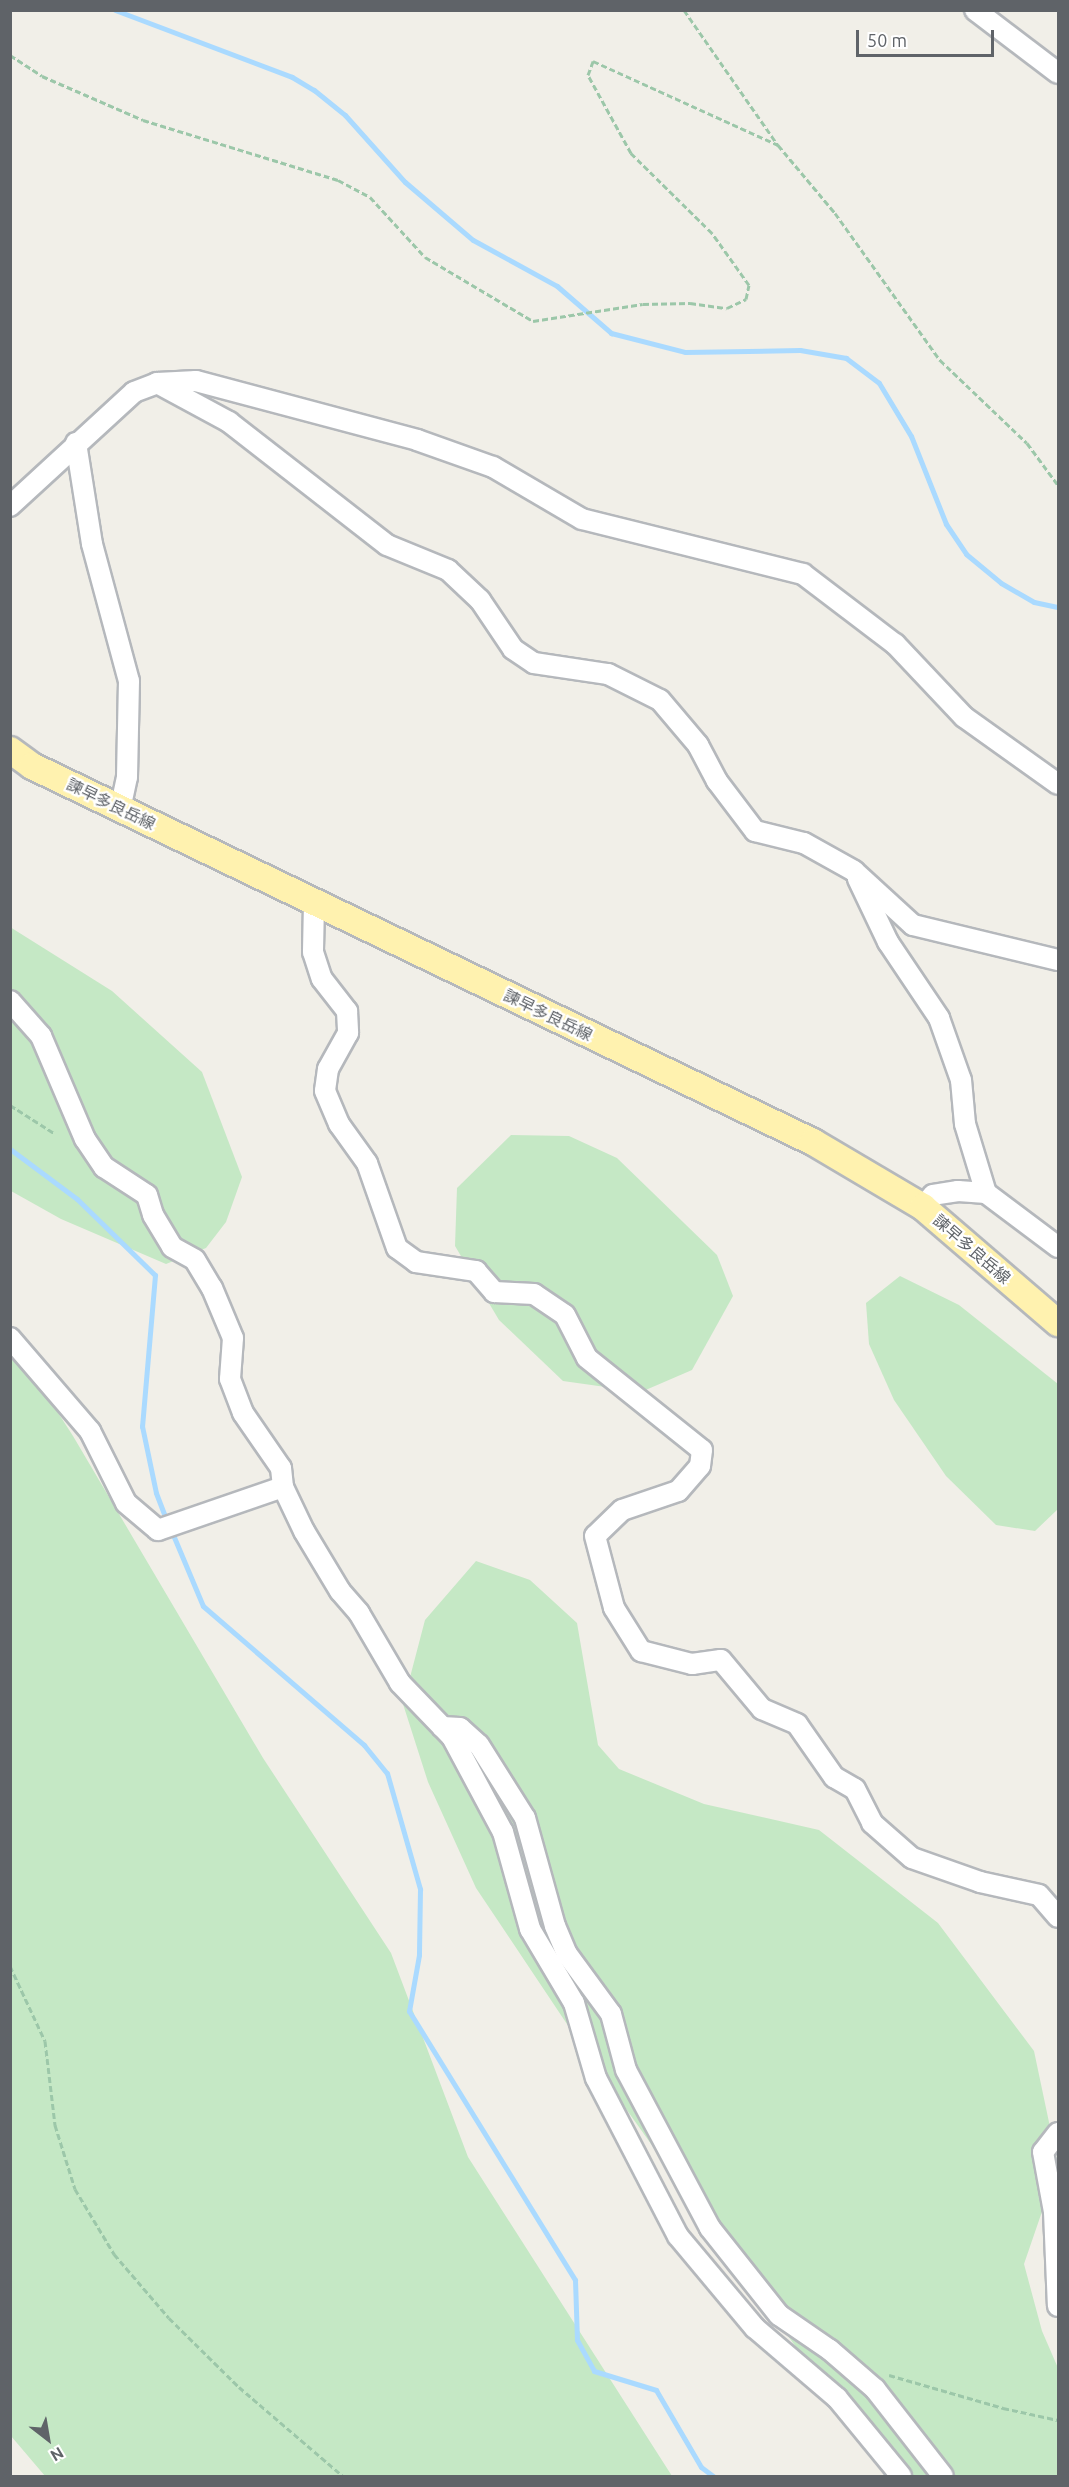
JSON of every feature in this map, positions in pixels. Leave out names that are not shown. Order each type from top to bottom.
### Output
[{"type":"main road","name":"諫早多良岳線","points":[[10,750],[32,766],[120,809],[813,1142],[923,1207],[1059,1323]]},
{"type":"street","points":[[975,10],[1059,73]]},
{"type":"street","points":[[10,506],[76,442],[134,392],[157,383],[196,381],[417,440],[493,467],[582,519],[803,574],[895,644],[964,717],[1059,784]]},
{"type":"street","points":[[157,383],[229,422],[387,545],[448,570],[480,600],[513,649],[534,663],[609,674],[660,700],[698,745],[717,781],[755,831],[804,843],[854,872],[913,925],[1059,960]]},
{"type":"street","points":[[76,442],[92,544],[129,681],[127,777],[120,809]]},
{"type":"street","points":[[854,872],[888,942],[939,1018],[962,1080],[965,1124],[986,1193]]},
{"type":"street","points":[[314,903],[313,952],[322,979],[347,1011],[348,1034],[328,1069],[325,1091],[339,1124],[367,1163],[397,1248],[416,1262],[476,1271],[494,1292],[534,1294],[565,1315],[587,1358],[702,1450],[700,1466],[678,1491],[622,1510],[595,1536],[614,1608],[641,1651],[692,1664],[721,1660],[762,1709],[797,1724],[834,1777],[855,1789],[872,1823],[912,1858],[980,1882],[1038,1895],[1058,1919]]},
{"type":"street","points":[[10,1001],[41,1036],[85,1139],[104,1167],[147,1195],[153,1215],[172,1247],[195,1260],[212,1288],[234,1338],[230,1379],[243,1413],[281,1468],[283,1487],[304,1531],[400,1683],[452,1737],[503,1832],[530,1929],[574,2003],[596,2078],[678,2236],[755,2328],[837,2398],[901,2476]]},
{"type":"street","points":[[923,1207],[933,1195],[958,1191],[986,1193],[1059,1247]]},
{"type":"street","points":[[10,1338],[90,1431],[126,1503],[158,1530],[283,1487]]},
{"type":"street","points":[[442,1726],[460,1728],[479,1745],[525,1818],[555,1926],[567,1954],[611,2014],[626,2070],[710,2228],[779,2315],[830,2350],[875,2390],[943,2476]]},
{"type":"street","points":[[1059,2133],[1042,2152],[1054,2212],[1059,2306]]},
{"type":"path","points":[[684,10],[778,145],[835,213],[940,360],[1027,442],[1059,485]]},
{"type":"path","points":[[10,55],[42,76],[143,120],[338,180],[370,197],[425,257],[532,321],[644,304],[690,303],[727,308],[746,299],[749,285],[712,233],[632,153],[588,75],[593,60],[778,145]]},
{"type":"path","points":[[10,1105],[54,1132]]},
{"type":"path","points":[[10,1966],[45,2041],[55,2125],[75,2189],[114,2254],[169,2318],[239,2387],[343,2476]]},
{"type":"path","points":[[875,2390],[872,2376],[885,2374],[1003,2409],[1059,2420]]},
{"type":"green space","points":[[10,927],[112,991],[202,1072],[242,1177],[226,1222],[206,1248],[166,1264],[61,1219],[11,1191]]},
{"type":"green space","points":[[511,1135],[569,1136],[617,1158],[717,1255],[733,1296],[692,1370],[641,1392],[563,1381],[499,1320],[455,1246],[457,1188]]},
{"type":"green space","points":[[900,1276],[959,1305],[1058,1384],[1058,1509],[1035,1531],[996,1525],[946,1476],[894,1400],[869,1344],[866,1303]]},
{"type":"green space","points":[[10,1338],[73,1436],[263,1758],[391,1953],[468,2157],[672,2476],[45,2476],[11,2436]]},
{"type":"green space","points":[[476,1561],[530,1580],[577,1623],[598,1745],[619,1769],[704,1804],[819,1830],[938,1923],[1034,2051],[1058,2165],[1024,2264],[1042,2331],[1058,2368],[1058,2476],[888,2476],[589,2057],[476,1888],[428,1782],[403,1704],[425,1620]]},
{"type":"waterway","points":[[115,10],[292,77],[314,90],[345,115],[405,182],[473,240],[557,286],[611,333],[685,352],[800,350],[846,358],[879,383],[911,436],[946,524],[966,554],[1001,583],[1034,602],[1058,607]]},
{"type":"waterway","points":[[10,1149],[77,1199],[155,1275],[142,1426],[156,1493],[167,1521]]},
{"type":"waterway","points":[[171,1530],[203,1606],[364,1745],[387,1773],[420,1889],[419,1955],[409,2011],[575,2280],[577,2340],[594,2371],[656,2390],[701,2467],[713,2476]]}]
